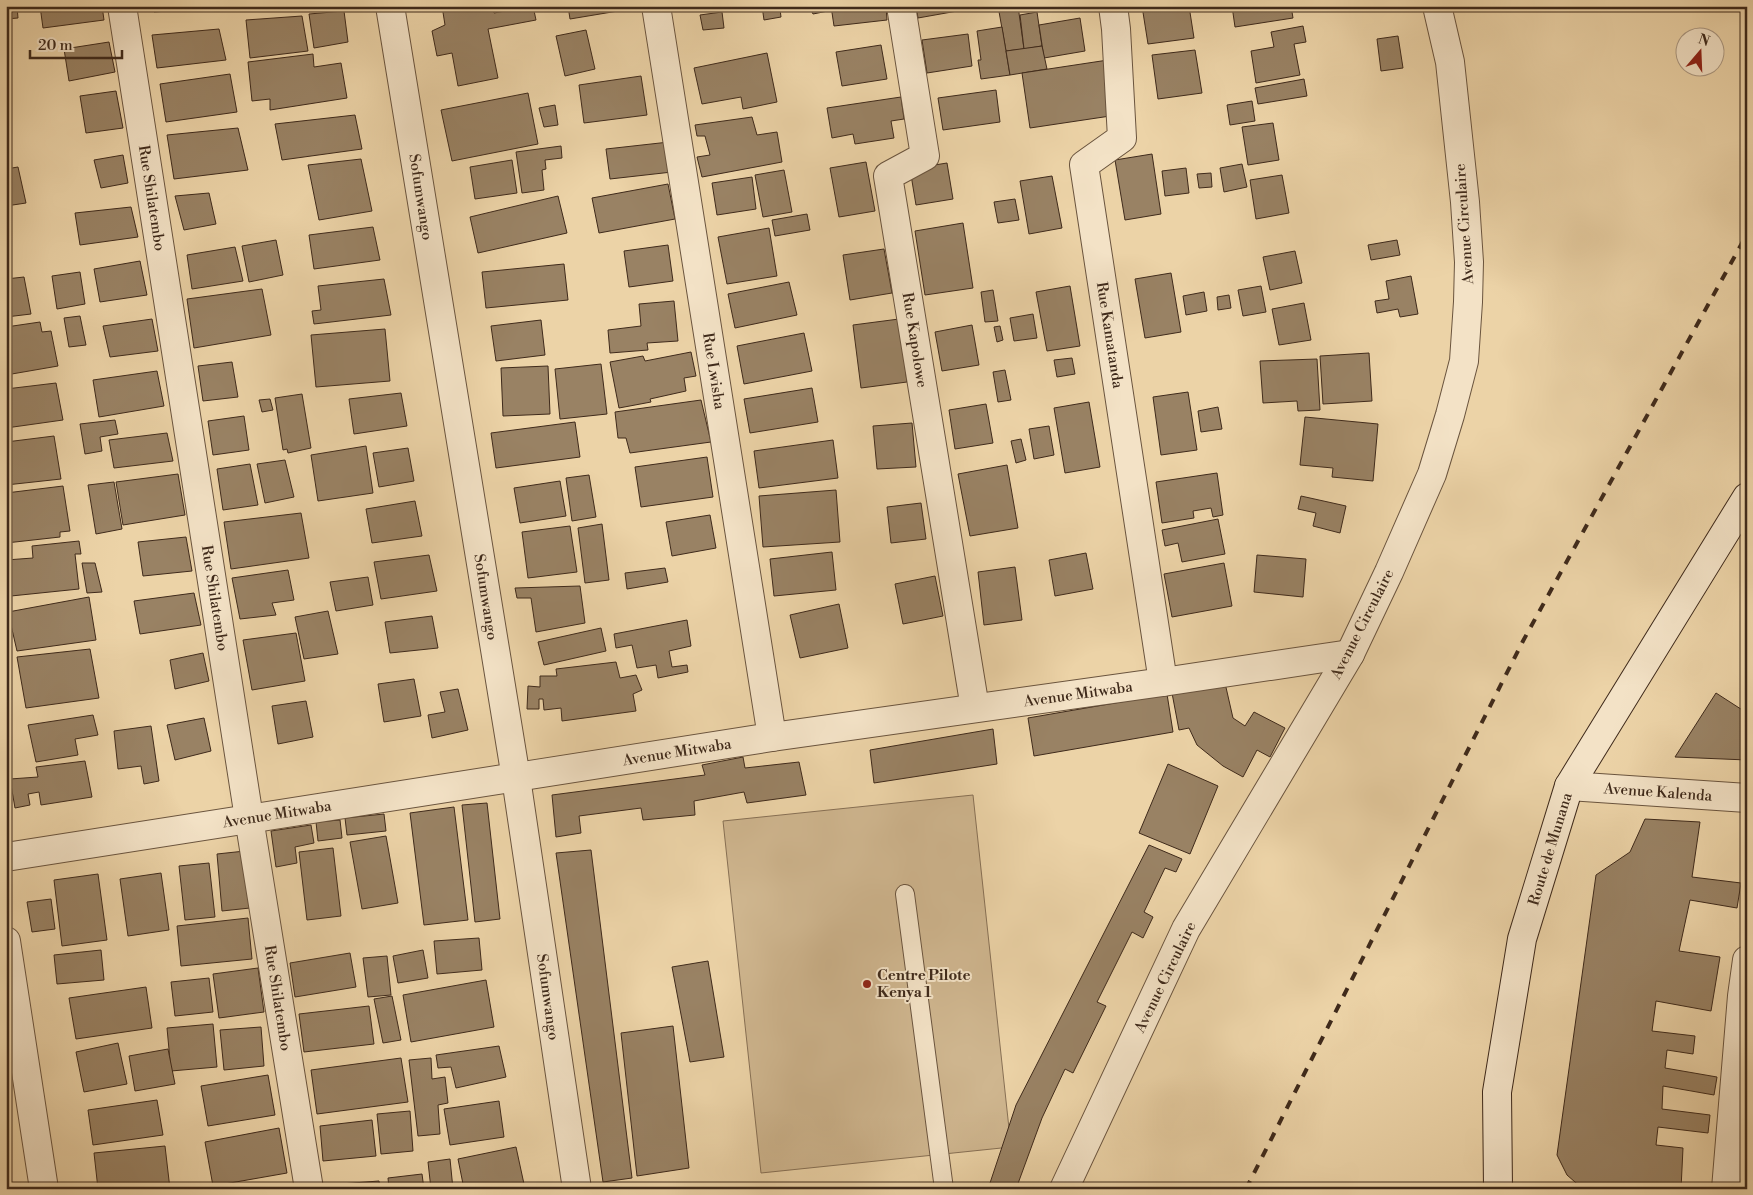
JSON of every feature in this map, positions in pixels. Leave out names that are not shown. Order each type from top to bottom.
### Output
[{"type":"street","name":"Rue Shilatembo","points":[[122,6],[309,1189]]},
{"type":"street","name":"Sofumwango","points":[[390,6],[516,778],[577,1189]]},
{"type":"street","name":"Rue Lwisha","points":[[656,6],[772,737]]},
{"type":"street","name":"Rue Kapolowe","points":[[901,6],[925,156],[888,176],[973,696]]},
{"type":"street","name":"Rue Kamatanda","points":[[1113,6],[1122,138],[1084,165],[1163,682]]},
{"type":"street","name":"Avenue Circulaire","points":[[1064,1189],[1186,929],[1350,654],[1432,474],[1464,361],[1469,262],[1450,62],[1438,6]]},
{"type":"street","name":"Route de Munana","points":[[1498,1189],[1497,1092],[1522,939],[1569,786],[1747,497]]},
{"type":"street","name":"Avenue Mitwaba","points":[[6,857],[772,737],[1350,654]]},
{"type":"street","name":"Avenue Kalenda","points":[[1569,786],[1747,798]]},
{"type":"street","points":[[6,941],[44,1189]]},
{"type":"street","points":[[1726,1189],[1742,996],[1747,960]]},
{"type":"lane","points":[[905,894],[944,1189]]},
{"type":"shaded area","name":"Centre Pilote Kenya 1","points":[[973,795],[1011,1147],[761,1173],[723,821]]},
{"type":"building","points":[[6,6],[17,6],[18,18],[6,19]]},
{"type":"building","points":[[40,6],[102,6],[104,20],[43,28]]},
{"type":"building","points":[[153,6],[194,6],[195,9],[154,12]]},
{"type":"building","points":[[442,6],[493,6],[494,13],[533,6],[536,20],[488,29],[498,78],[458,86],[452,53],[437,56],[432,31],[445,25]]},
{"type":"building","points":[[568,6],[617,6],[618,11],[570,19]]},
{"type":"building","points":[[762,6],[800,6],[780,9],[781,17],[764,20]]},
{"type":"building","points":[[809,6],[827,6],[828,11],[813,14]]},
{"type":"building","points":[[831,6],[886,6],[887,20],[834,26]]},
{"type":"building","points":[[916,6],[962,6],[963,10],[918,18]]},
{"type":"building","points":[[998,6],[1018,6],[1024,49],[1006,51]]},
{"type":"building","points":[[1142,6],[1189,6],[1194,38],[1148,44]]},
{"type":"building","points":[[1232,6],[1291,6],[1293,18],[1235,27]]},
{"type":"building","points":[[344,11],[348,42],[314,48],[309,14]]},
{"type":"building","points":[[722,12],[724,28],[703,30],[700,15]]},
{"type":"building","points":[[1037,12],[1042,46],[1024,49],[1020,15]]},
{"type":"building","points":[[302,16],[308,51],[250,58],[246,20]]},
{"type":"building","points":[[1080,18],[1085,51],[1044,58],[1039,25]]},
{"type":"building","points":[[1303,26],[1306,42],[1294,44],[1300,75],[1256,83],[1251,51],[1274,47],[1271,32]]},
{"type":"building","points":[[1002,27],[1010,75],[981,79],[978,60],[981,60],[977,31]]},
{"type":"building","points":[[219,29],[226,60],[157,68],[152,35]]},
{"type":"building","points":[[586,30],[595,69],[565,76],[556,36]]},
{"type":"building","points":[[968,34],[972,66],[927,73],[922,40]]},
{"type":"building","points":[[1398,36],[1403,68],[1381,71],[1377,39]]},
{"type":"building","points":[[109,42],[115,72],[69,81],[64,49]]},
{"type":"building","points":[[881,45],[887,79],[842,86],[836,52]]},
{"type":"building","points":[[1042,46],[1047,69],[1010,75],[1006,51]]},
{"type":"building","points":[[1195,50],[1202,93],[1158,99],[1152,55]]},
{"type":"building","points":[[767,53],[777,102],[743,109],[741,97],[702,104],[694,68]]},
{"type":"building","points":[[313,54],[314,67],[341,63],[347,98],[270,110],[270,99],[252,101],[248,62]]},
{"type":"building","points":[[1108,60],[1117,115],[1030,128],[1022,73]]},
{"type":"building","points":[[230,74],[237,112],[166,122],[160,84]]},
{"type":"building","points":[[641,76],[647,115],[584,123],[579,85]]},
{"type":"building","points":[[1304,79],[1307,96],[1258,104],[1255,88]]},
{"type":"building","points":[[996,90],[1000,122],[943,130],[938,98]]},
{"type":"building","points":[[116,91],[123,128],[86,133],[80,96]]},
{"type":"building","points":[[528,93],[538,144],[452,161],[441,110]]},
{"type":"building","points":[[901,97],[904,119],[891,121],[894,138],[855,144],[853,134],[832,138],[827,108]]},
{"type":"building","points":[[1252,101],[1255,121],[1230,125],[1227,105]]},
{"type":"building","points":[[555,105],[558,125],[544,127],[539,108]]},
{"type":"building","points":[[355,115],[362,149],[282,160],[275,124]]},
{"type":"building","points":[[752,117],[757,135],[777,132],[782,162],[702,177],[697,157],[710,155],[705,136],[697,136],[695,125]]},
{"type":"building","points":[[1273,123],[1279,160],[1248,165],[1242,127]]},
{"type":"building","points":[[238,128],[248,170],[174,179],[167,135]]},
{"type":"building","points":[[669,142],[672,172],[610,179],[606,149]]},
{"type":"building","points":[[561,146],[562,158],[545,160],[546,169],[542,170],[544,190],[522,193],[516,152]]},
{"type":"building","points":[[1152,154],[1161,214],[1125,220],[1115,160]]},
{"type":"building","points":[[123,155],[128,183],[101,188],[94,160]]},
{"type":"building","points":[[361,159],[372,211],[319,220],[308,165]]},
{"type":"building","points":[[512,160],[517,193],[475,199],[470,167]]},
{"type":"building","points":[[866,162],[875,211],[839,217],[830,168]]},
{"type":"building","points":[[947,163],[953,199],[916,205],[910,169]]},
{"type":"building","points":[[1242,164],[1247,187],[1224,192],[1220,168]]},
{"type":"building","points":[[18,167],[26,203],[6,206],[6,169]]},
{"type":"building","points":[[1186,168],[1189,193],[1165,196],[1162,171]]},
{"type":"building","points":[[784,170],[792,212],[763,217],[755,175]]},
{"type":"building","points":[[1211,173],[1212,187],[1199,188],[1197,174]]},
{"type":"building","points":[[1282,175],[1289,213],[1256,219],[1250,180]]},
{"type":"building","points":[[1052,176],[1062,228],[1029,234],[1020,181]]},
{"type":"building","points":[[752,177],[756,209],[717,215],[712,183]]},
{"type":"building","points":[[668,184],[675,219],[599,233],[592,198]]},
{"type":"building","points":[[209,193],[216,224],[184,230],[175,196]]},
{"type":"building","points":[[558,196],[567,233],[478,253],[470,217]]},
{"type":"building","points":[[1015,199],[1019,220],[998,223],[994,202]]},
{"type":"building","points":[[131,207],[138,237],[80,245],[75,213]]},
{"type":"building","points":[[807,214],[810,230],[775,236],[772,220]]},
{"type":"building","points":[[963,223],[973,288],[925,295],[915,231]]},
{"type":"building","points":[[373,227],[380,260],[314,269],[309,235]]},
{"type":"building","points":[[769,228],[777,276],[727,284],[718,237]]},
{"type":"building","points":[[276,240],[283,275],[249,282],[242,246]]},
{"type":"building","points":[[1397,240],[1400,255],[1371,260],[1368,245]]},
{"type":"building","points":[[668,245],[673,281],[629,287],[624,251]]},
{"type":"building","points":[[235,247],[243,281],[192,289],[187,255]]},
{"type":"building","points":[[884,249],[892,293],[850,300],[843,255]]},
{"type":"building","points":[[1295,251],[1302,283],[1270,290],[1263,257]]},
{"type":"building","points":[[140,261],[147,295],[100,302],[94,269]]},
{"type":"building","points":[[564,264],[568,300],[486,308],[482,272]]},
{"type":"building","points":[[80,272],[85,304],[57,309],[52,276]]},
{"type":"building","points":[[1171,273],[1181,332],[1145,338],[1135,279]]},
{"type":"building","points":[[1411,276],[1418,314],[1400,317],[1398,309],[1377,313],[1375,301],[1389,299],[1386,281]]},
{"type":"building","points":[[24,277],[31,314],[6,317],[6,279]]},
{"type":"building","points":[[384,279],[391,315],[314,324],[312,311],[321,310],[318,286]]},
{"type":"building","points":[[789,282],[797,315],[735,328],[728,294]]},
{"type":"building","points":[[1070,286],[1080,346],[1047,351],[1036,292]]},
{"type":"building","points":[[1261,286],[1266,312],[1243,316],[1238,290]]},
{"type":"building","points":[[262,289],[271,335],[194,348],[187,299]]},
{"type":"building","points":[[993,290],[998,321],[985,322],[981,292]]},
{"type":"building","points":[[1204,292],[1207,311],[1186,315],[1183,296]]},
{"type":"building","points":[[1229,295],[1231,308],[1218,310],[1217,297]]},
{"type":"building","points":[[674,301],[678,341],[647,343],[648,350],[610,353],[608,330],[641,326],[639,304]]},
{"type":"building","points":[[1304,303],[1311,340],[1279,345],[1272,309]]},
{"type":"building","points":[[1033,314],[1037,338],[1014,341],[1010,318]]},
{"type":"building","points":[[80,316],[86,345],[69,347],[64,318]]},
{"type":"building","points":[[152,319],[158,351],[110,357],[103,326]]},
{"type":"building","points":[[899,319],[907,382],[861,388],[853,325]]},
{"type":"building","points":[[541,320],[545,355],[496,361],[491,326]]},
{"type":"building","points":[[40,322],[42,332],[51,331],[58,366],[6,375],[6,327]]},
{"type":"building","points":[[972,325],[979,365],[942,371],[935,332]]},
{"type":"building","points":[[1000,326],[1003,340],[997,342],[994,327]]},
{"type":"building","points":[[385,329],[390,381],[316,387],[311,335]]},
{"type":"building","points":[[804,333],[812,371],[744,384],[737,346]]},
{"type":"building","points":[[691,352],[696,376],[684,378],[686,391],[650,399],[651,402],[619,408],[610,362],[643,356],[645,361]]},
{"type":"building","points":[[1369,353],[1372,401],[1323,404],[1320,356]]},
{"type":"building","points":[[1072,358],[1075,374],[1057,377],[1054,360]]},
{"type":"building","points":[[1317,359],[1320,410],[1298,411],[1297,401],[1263,403],[1260,361]]},
{"type":"building","points":[[232,362],[238,397],[203,401],[198,366]]},
{"type":"building","points":[[601,364],[607,414],[560,419],[555,369]]},
{"type":"building","points":[[548,366],[550,414],[503,416],[501,368]]},
{"type":"building","points":[[1005,370],[1011,400],[998,402],[993,372]]},
{"type":"building","points":[[157,371],[164,406],[99,417],[93,380]]},
{"type":"building","points":[[56,383],[63,420],[6,428],[6,389]]},
{"type":"building","points":[[812,388],[818,422],[750,433],[744,399]]},
{"type":"building","points":[[1188,392],[1197,450],[1161,455],[1153,397]]},
{"type":"building","points":[[401,393],[407,426],[354,434],[349,399]]},
{"type":"building","points":[[302,394],[311,448],[288,453],[287,449],[283,450],[275,398]]},
{"type":"building","points":[[270,399],[273,410],[262,412],[259,400]]},
{"type":"building","points":[[701,400],[711,442],[630,453],[626,438],[618,438],[615,412]]},
{"type":"building","points":[[1089,402],[1100,467],[1065,473],[1054,408]]},
{"type":"building","points":[[986,404],[993,443],[955,449],[949,410]]},
{"type":"building","points":[[1218,407],[1222,429],[1201,432],[1198,411]]},
{"type":"building","points":[[244,416],[249,450],[213,455],[208,421]]},
{"type":"building","points":[[1305,417],[1378,424],[1373,481],[1332,477],[1333,468],[1300,465]]},
{"type":"building","points":[[115,420],[118,434],[100,437],[102,451],[85,454],[80,424]]},
{"type":"building","points":[[575,422],[580,457],[496,468],[491,433]]},
{"type":"building","points":[[912,423],[916,467],[877,469],[873,426]]},
{"type":"building","points":[[1049,426],[1054,455],[1034,459],[1029,429]]},
{"type":"building","points":[[167,433],[173,461],[114,468],[109,440]]},
{"type":"building","points":[[54,436],[61,479],[6,485],[6,442]]},
{"type":"building","points":[[1021,439],[1026,460],[1016,463],[1011,441]]},
{"type":"building","points":[[833,440],[838,478],[759,488],[754,451]]},
{"type":"building","points":[[366,446],[373,493],[318,501],[311,455]]},
{"type":"building","points":[[408,448],[414,481],[379,487],[373,453]]},
{"type":"building","points":[[707,457],[713,497],[641,507],[635,467]]},
{"type":"building","points":[[285,460],[294,497],[265,503],[257,464]]},
{"type":"building","points":[[250,464],[258,505],[223,510],[217,469]]},
{"type":"building","points":[[1007,465],[1018,528],[970,536],[958,474]]},
{"type":"building","points":[[1217,473],[1223,515],[1213,517],[1211,508],[1193,511],[1194,518],[1162,523],[1156,482]]},
{"type":"building","points":[[178,474],[185,515],[123,525],[116,482]]},
{"type":"building","points":[[589,475],[596,517],[572,521],[566,478]]},
{"type":"building","points":[[560,481],[566,516],[520,523],[514,488]]},
{"type":"building","points":[[114,482],[122,529],[96,534],[88,485]]},
{"type":"building","points":[[63,486],[70,531],[60,532],[60,537],[6,543],[6,493]]},
{"type":"building","points":[[836,490],[840,542],[763,547],[759,496]]},
{"type":"building","points":[[1301,496],[1346,506],[1340,533],[1313,526],[1316,513],[1298,509]]},
{"type":"building","points":[[415,501],[422,536],[372,543],[366,509]]},
{"type":"building","points":[[921,503],[926,539],[891,543],[887,507]]},
{"type":"building","points":[[301,513],[309,558],[231,569],[224,522]]},
{"type":"building","points":[[710,515],[716,548],[672,556],[666,522]]},
{"type":"building","points":[[1218,519],[1225,554],[1182,562],[1178,543],[1165,546],[1162,530]]},
{"type":"building","points":[[602,524],[609,580],[585,583],[578,528]]},
{"type":"building","points":[[570,526],[577,572],[528,578],[522,532]]},
{"type":"building","points":[[186,537],[192,571],[143,576],[138,542]]},
{"type":"building","points":[[79,541],[81,554],[75,554],[79,589],[11,596],[6,560],[33,558],[32,546]]},
{"type":"building","points":[[832,552],[836,590],[774,596],[770,559]]},
{"type":"building","points":[[1086,553],[1093,589],[1055,596],[1049,560]]},
{"type":"building","points":[[429,555],[437,591],[381,599],[374,562]]},
{"type":"building","points":[[1257,555],[1306,559],[1303,597],[1254,592]]},
{"type":"building","points":[[82,563],[95,563],[102,592],[87,593]]},
{"type":"building","points":[[1224,563],[1232,606],[1172,617],[1164,574]]},
{"type":"building","points":[[1015,567],[1022,620],[984,625],[978,572]]},
{"type":"building","points":[[665,568],[668,582],[627,589],[625,573]]},
{"type":"building","points":[[288,570],[294,600],[272,603],[276,615],[240,619],[232,578]]},
{"type":"building","points":[[935,576],[943,616],[903,624],[895,584]]},
{"type":"building","points":[[368,577],[373,605],[336,611],[330,582]]},
{"type":"building","points":[[580,586],[585,623],[536,632],[531,598],[517,598],[515,588]]},
{"type":"building","points":[[194,593],[201,625],[140,634],[134,601]]},
{"type":"building","points":[[89,597],[96,640],[17,651],[8,612]]},
{"type":"building","points":[[839,604],[848,648],[800,658],[790,615]]},
{"type":"building","points":[[328,611],[338,654],[304,659],[295,617]]},
{"type":"building","points":[[432,616],[438,648],[390,653],[385,622]]},
{"type":"building","points":[[687,620],[691,646],[669,651],[672,667],[687,665],[688,672],[658,678],[656,665],[637,668],[632,645],[616,648],[614,634]]},
{"type":"building","points":[[601,628],[606,651],[544,665],[538,642]]},
{"type":"building","points":[[296,633],[305,681],[252,690],[243,640]]},
{"type":"building","points":[[90,649],[99,698],[26,708],[17,657]]},
{"type":"building","points":[[203,653],[209,681],[175,689],[170,660]]},
{"type":"building","points":[[616,662],[620,678],[636,675],[642,690],[633,694],[636,711],[562,721],[561,708],[544,710],[543,699],[539,699],[539,709],[527,709],[528,686],[540,687],[540,676],[557,676],[556,669]]},
{"type":"building","points":[[414,679],[421,716],[384,722],[378,684]]},
{"type":"building","points":[[1225,683],[1233,718],[1245,726],[1254,712],[1285,728],[1270,757],[1257,750],[1243,777],[1223,766],[1197,745],[1189,728],[1179,730],[1172,693]]},
{"type":"building","points":[[458,689],[468,730],[432,738],[428,715],[445,712],[440,692]]},
{"type":"building","points":[[1716,693],[1747,713],[1747,760],[1675,757]]},
{"type":"building","points":[[1167,694],[1173,732],[1034,756],[1028,718]]},
{"type":"building","points":[[306,701],[313,737],[278,744],[272,706]]},
{"type":"building","points":[[93,715],[98,735],[75,739],[78,755],[36,762],[28,725]]},
{"type":"building","points":[[204,718],[211,751],[175,760],[167,725]]},
{"type":"building","points":[[151,726],[159,781],[144,784],[141,766],[118,769],[114,731]]},
{"type":"building","points":[[993,729],[997,764],[874,783],[870,750]]},
{"type":"building","points":[[743,757],[745,768],[799,762],[806,795],[747,803],[744,792],[694,801],[695,815],[643,820],[641,808],[579,816],[581,833],[556,837],[552,795],[705,775],[702,765]]},
{"type":"building","points":[[85,761],[92,797],[41,805],[39,792],[28,794],[30,805],[15,808],[10,779],[38,777],[36,767]]},
{"type":"building","points":[[1168,764],[1218,786],[1190,854],[1139,833]]},
{"type":"building","points":[[487,803],[500,919],[475,922],[462,805]]},
{"type":"building","points":[[454,807],[468,920],[424,925],[410,813]]},
{"type":"building","points":[[384,814],[386,831],[347,835],[345,818]]},
{"type":"building","points":[[1645,819],[1700,822],[1692,877],[1741,883],[1737,908],[1690,900],[1679,951],[1720,957],[1711,1011],[1656,1001],[1652,1031],[1695,1036],[1693,1054],[1667,1050],[1665,1068],[1717,1077],[1714,1095],[1663,1086],[1662,1109],[1710,1115],[1708,1133],[1658,1127],[1656,1145],[1683,1148],[1681,1189],[1583,1189],[1567,1175],[1557,1155],[1596,875],[1630,852]]},
{"type":"building","points":[[340,820],[342,838],[318,841],[316,822]]},
{"type":"building","points":[[311,825],[314,843],[295,847],[297,863],[276,867],[271,831]]},
{"type":"building","points":[[386,836],[398,903],[362,909],[350,842]]},
{"type":"building","points":[[1149,845],[1182,859],[1176,872],[1165,868],[1144,912],[1153,917],[1143,938],[1132,932],[1097,1002],[1106,1006],[1073,1073],[1065,1069],[1042,1118],[1016,1189],[988,1189],[1016,1105]]},
{"type":"building","points":[[333,848],[341,916],[307,920],[299,852]]},
{"type":"building","points":[[591,850],[632,1178],[603,1182],[556,853]]},
{"type":"building","points":[[245,851],[250,908],[222,911],[217,854]]},
{"type":"building","points":[[209,863],[215,917],[185,920],[179,866]]},
{"type":"building","points":[[161,873],[169,930],[128,936],[120,879]]},
{"type":"building","points":[[98,874],[107,940],[62,946],[54,880]]},
{"type":"building","points":[[51,899],[55,929],[32,932],[27,902]]},
{"type":"building","points":[[248,918],[252,959],[181,966],[177,926]]},
{"type":"building","points":[[479,938],[482,970],[437,974],[434,941]]},
{"type":"building","points":[[101,950],[104,980],[57,984],[54,955]]},
{"type":"building","points":[[423,950],[428,978],[398,983],[393,956]]},
{"type":"building","points":[[350,953],[356,987],[295,997],[290,963]]},
{"type":"building","points":[[387,956],[391,995],[368,997],[363,958]]},
{"type":"building","points":[[708,961],[724,1057],[690,1062],[672,967]]},
{"type":"building","points":[[258,968],[264,1012],[219,1018],[213,974]]},
{"type":"building","points":[[209,978],[213,1012],[175,1016],[171,982]]},
{"type":"building","points":[[486,980],[494,1027],[411,1042],[403,995]]},
{"type":"building","points":[[146,987],[152,1028],[76,1039],[69,998]]},
{"type":"building","points":[[392,996],[401,1040],[383,1043],[374,999]]},
{"type":"building","points":[[369,1006],[374,1044],[304,1052],[299,1014]]},
{"type":"building","points":[[213,1024],[217,1067],[171,1071],[167,1028]]},
{"type":"building","points":[[673,1026],[689,1168],[637,1176],[621,1033]]},
{"type":"building","points":[[261,1027],[264,1066],[224,1070],[220,1030]]},
{"type":"building","points":[[118,1043],[127,1084],[84,1092],[76,1052]]},
{"type":"building","points":[[499,1046],[506,1077],[456,1088],[451,1067],[438,1068],[436,1055]]},
{"type":"building","points":[[168,1049],[175,1084],[135,1091],[129,1056]]},
{"type":"building","points":[[401,1058],[408,1102],[317,1114],[311,1070]]},
{"type":"building","points":[[431,1058],[432,1079],[445,1077],[448,1103],[438,1105],[440,1134],[418,1136],[409,1060]]},
{"type":"building","points":[[268,1075],[275,1115],[208,1126],[201,1086]]},
{"type":"building","points":[[1747,1086],[1747,1167],[1740,1166]]},
{"type":"building","points":[[157,1100],[163,1135],[93,1145],[88,1110]]},
{"type":"building","points":[[499,1101],[504,1137],[450,1145],[444,1109]]},
{"type":"building","points":[[410,1111],[413,1151],[381,1154],[377,1114]]},
{"type":"building","points":[[372,1120],[376,1156],[323,1161],[320,1126]]},
{"type":"building","points":[[279,1128],[287,1173],[213,1186],[205,1142]]},
{"type":"building","points":[[165,1146],[170,1189],[98,1189],[94,1153]]},
{"type":"building","points":[[516,1147],[524,1184],[501,1189],[464,1189],[458,1159]]},
{"type":"building","points":[[450,1159],[453,1189],[431,1189],[428,1162]]},
{"type":"building","points":[[422,1174],[424,1189],[389,1189],[388,1178]]},
{"type":"building","points":[[379,1181],[380,1189],[327,1189],[327,1185]]},
{"type":"building","points":[[633,1184],[634,1189],[605,1189]]},
{"type":"railway","points":[[1246,1189],[1523,641],[1747,234]]},
{"type":"place","name":"Centre Pilote Kenya 1","points":[[867,984]]}]
